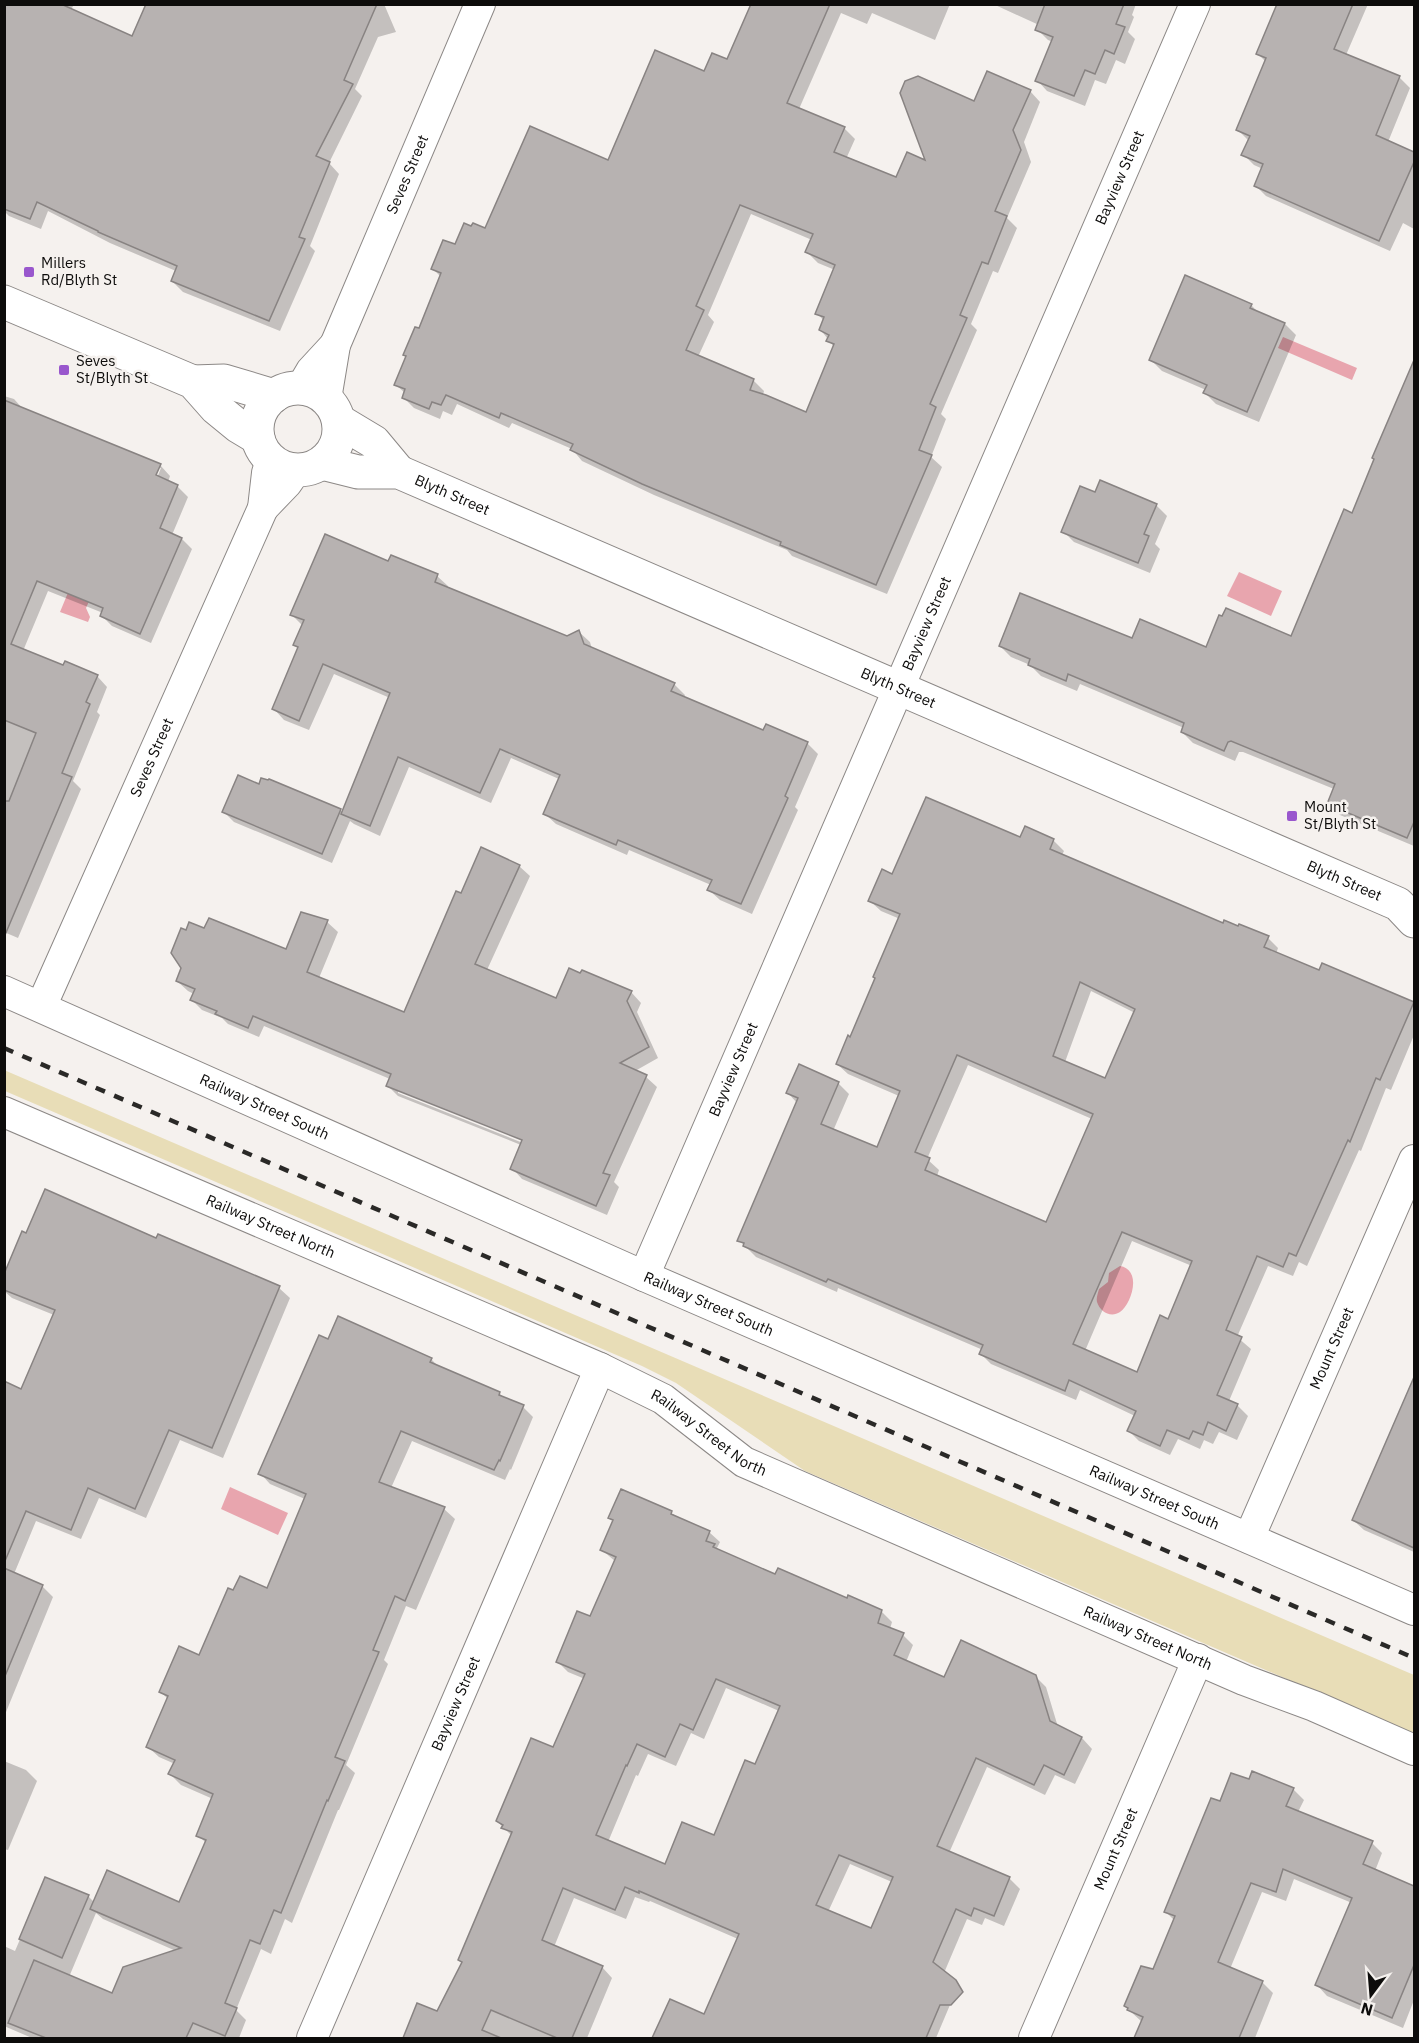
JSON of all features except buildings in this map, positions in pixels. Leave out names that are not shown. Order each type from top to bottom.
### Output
[{"type":"street","name":"Seves Street","points":[[310,401],[311,371],[334,345],[480,4]]},
{"type":"street","name":"Bayview Street","points":[[644,1276],[1195,4]]},
{"type":"street","name":"Blyth Street","points":[[4,302],[193,382],[224,381],[310,401],[374,442],[399,472]]},
{"type":"street","name":"Blyth Street","points":[[193,382],[216,408],[238,426],[287,458],[358,472],[399,472],[1409,910]]},
{"type":"street","points":[[310,401],[339,435],[336,447],[328,458],[287,458],[258,418],[265,406],[310,401]]},
{"type":"street","name":"Seves Street","points":[[41,1007],[263,508],[287,483],[287,458]]},
{"type":"street","name":"Railway Street South","points":[[4,991],[644,1276],[1414,1610]]},
{"type":"street","name":"Railway Street North","points":[[4,1112],[600,1368],[663,1400],[744,1462],[1414,1750]]},
{"type":"street","name":"Mount Street","points":[[1249,1538],[1414,1160]]},
{"type":"street","name":"Bayview Street","points":[[312,2038],[600,1368]]},
{"type":"street","name":"Mount Street","points":[[1034,2038],[1198,1659]]},
{"type":"shaded area","points":[[1283,337],[1357,368],[1352,380],[1278,348]]},
{"type":"shaded area","points":[[79,566],[101,575],[86,608],[90,617],[88,622],[60,612]]},
{"type":"shaded area","points":[[1239,572],[1282,591],[1271,616],[1227,596]]},
{"type":"shaded area","points":[[4,1070],[1414,1675],[1414,1734],[805,1471],[676,1383],[642,1366],[5,1091]]},
{"type":"shaded area","points":[[1120,1266],[1131,1274],[1133,1288],[1124,1308],[1117,1314],[1110,1314],[1098,1306],[1097,1296],[1099,1289],[1108,1282],[1109,1273]]},
{"type":"shaded area","points":[[230,1487],[288,1513],[278,1535],[221,1509]]},
{"type":"railway","points":[[4,1048],[1414,1658]]},
{"type":"place","name":"Millers Rd/Blyth St","points":[[29,272]]},
{"type":"place","name":"Seves St/Blyth St","points":[[64,370]]},
{"type":"place","name":"Mount St/Blyth St","points":[[1292,816]]}]
